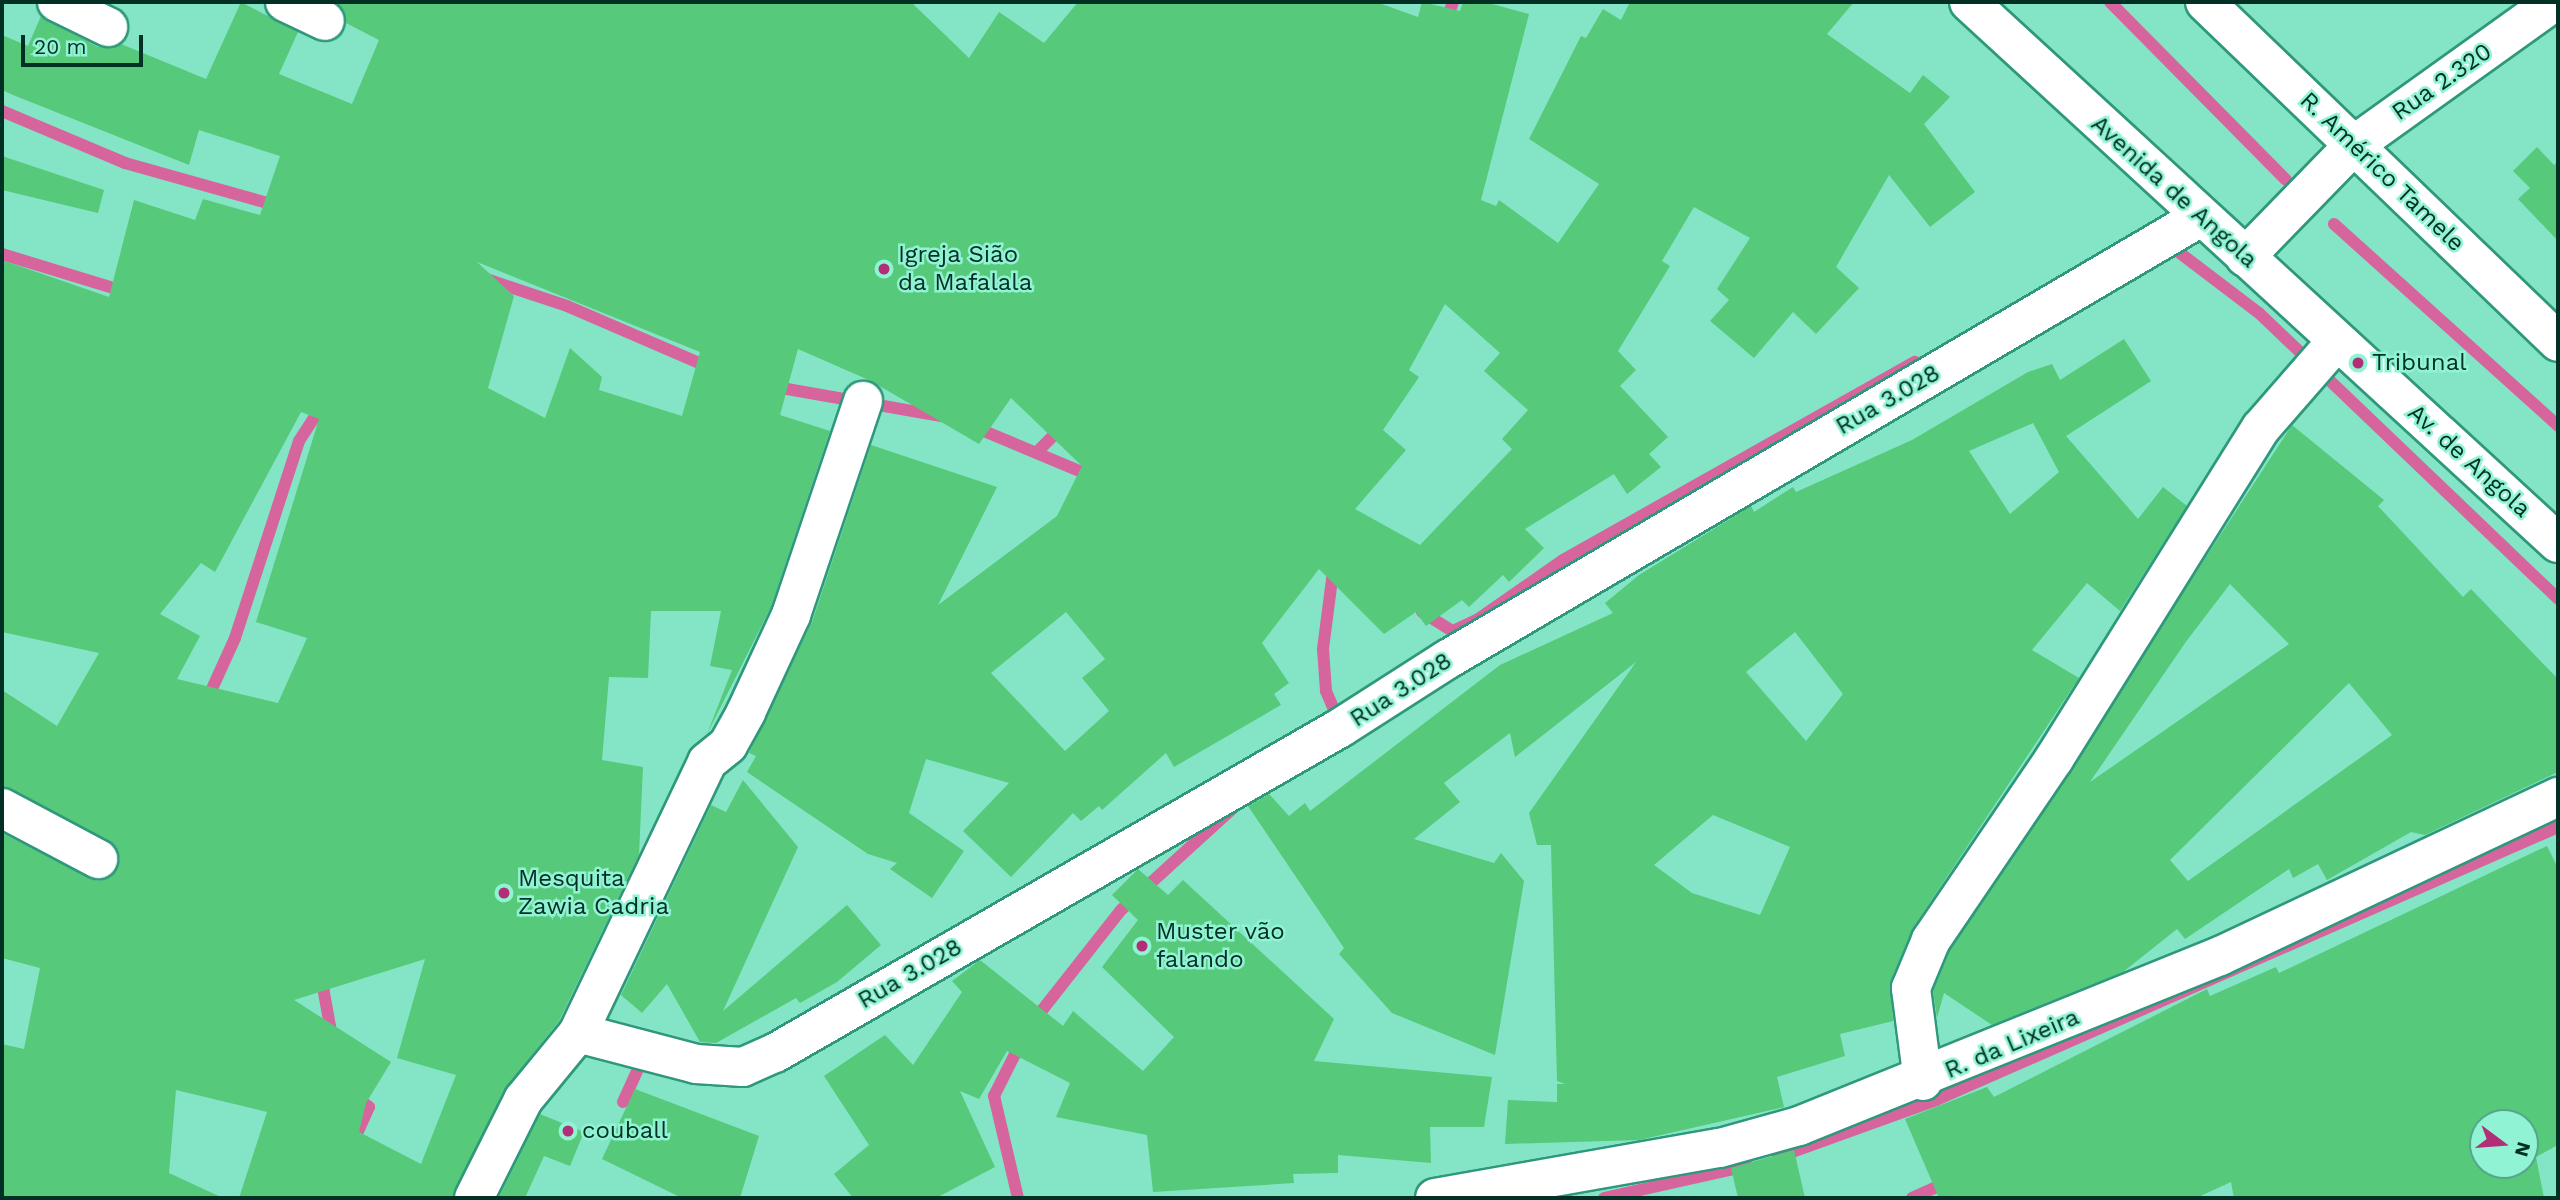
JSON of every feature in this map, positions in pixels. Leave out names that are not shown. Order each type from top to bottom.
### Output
[{"type":"street","points":[[57,2],[108,27]]},
{"type":"street","points":[[285,2],[325,21]]},
{"type":"street","name":"Avenida de Angola","points":[[1969,2],[2199,218],[2380,380]]},
{"type":"street","name":"R. Américo Tamele","points":[[2205,2],[2558,342]]},
{"type":"street","name":"Rua 2.320","points":[[2245,257],[2354,145],[2554,2]]},
{"type":"street","name":"Rua 3.028","points":[[578,1033],[696,1064],[743,1067],[775,1053],[1340,729],[1448,659],[2199,218]]},
{"type":"street","points":[[1923,1081],[1911,988],[1931,940],[2054,759],[2261,428],[2336,342]]},
{"type":"street","name":"Av. de Angola","points":[[2380,380],[2558,542]]},
{"type":"street","points":[[474,1198],[523,1100],[578,1033],[707,762],[728,745],[792,615],[863,401]]},
{"type":"street","name":"R. da Lixeira","points":[[1435,1198],[1720,1148],[1923,1081],[2220,957],[2558,797]]},
{"type":"street","points":[[2,808],[98,859]]},
{"type":"building","points":[[241,2],[298,32],[279,74],[352,104],[379,40],[346,23],[335,2],[911,2],[969,58],[999,12],[1044,43],[1078,2],[1376,2],[1418,17],[1422,2],[1460,11],[1463,2],[1485,2],[1529,14],[1481,200],[1496,206],[1499,200],[1558,243],[1599,184],[1529,139],[1581,36],[1586,38],[1603,9],[1621,20],[1630,2],[1854,2],[1827,34],[1910,93],[1923,75],[1950,97],[1924,124],[1975,192],[1930,227],[1889,175],[1836,267],[1859,288],[1816,334],[1793,312],[1754,358],[1710,321],[1729,300],[1717,289],[1750,238],[1694,207],[1662,261],[1670,266],[1618,351],[1636,370],[1620,386],[1668,437],[1649,454],[1661,467],[1627,494],[1614,474],[1525,529],[1544,548],[1509,582],[1503,575],[1469,607],[1462,600],[1426,626],[1416,612],[1384,634],[1319,569],[1262,643],[1289,683],[1274,694],[1281,705],[1174,767],[1166,753],[1102,810],[1099,806],[1081,821],[1073,813],[1011,877],[963,831],[1009,783],[926,759],[909,813],[964,851],[932,898],[890,869],[897,863],[868,854],[747,772],[756,756],[749,753],[812,622],[871,445],[997,487],[938,605],[1057,516],[1082,466],[1011,398],[979,444],[871,381],[798,349],[780,415],[830,431],[771,607],[707,734],[732,670],[710,666],[721,611],[651,611],[648,678],[609,677],[602,760],[643,767],[639,855],[559,1021],[504,1090],[452,1198],[239,1198],[267,1112],[176,1090],[169,1173],[223,1198],[2,1198],[2,1044],[24,1049],[40,968],[2,958],[2,833],[98,881],[110,877],[120,859],[108,840],[2,786],[2,690],[57,726],[99,653],[2,632],[2,260],[109,297],[134,200],[195,220],[203,199],[260,215],[280,156],[199,130],[189,165],[13,95],[2,90],[2,35],[28,46],[41,16],[98,47],[121,44],[206,79]],"holes":[[[477,262],[700,352],[682,416],[599,390],[602,377],[570,348],[545,418],[488,388],[514,296]],[[1445,304],[1500,353],[1484,371],[1528,410],[1502,439],[1512,449],[1420,545],[1355,509],[1406,450],[1383,430],[1419,377],[1409,370]],[[301,412],[319,419],[256,622],[307,638],[278,703],[177,679],[200,636],[160,614],[201,563],[215,572]],[[1066,612],[1105,659],[1082,678],[1109,711],[1065,751],[991,673]],[[425,959],[397,1058],[456,1075],[421,1164],[359,1132],[366,1103],[391,1062],[294,1000]]]},
{"type":"building","points":[[2537,147],[2554,165],[2558,161],[2558,241],[2518,199],[2530,188],[2513,171]]},
{"type":"building","points":[[2,156],[104,190],[98,213],[2,190]]},
{"type":"building","points":[[2124,339],[2151,381],[2066,436],[2138,519],[2163,487],[2187,506],[2120,611],[2087,583],[2032,650],[2079,678],[1913,928],[1891,980],[1893,1021],[1840,1034],[1845,1056],[1777,1077],[1784,1107],[1639,1140],[1505,1144],[1508,1100],[1557,1102],[1557,1084],[1565,1084],[1557,1081],[1551,845],[1537,845],[1529,813],[1636,662],[1515,757],[1510,733],[1444,783],[1460,802],[1414,839],[1494,863],[1501,853],[1524,881],[1495,1055],[1392,1013],[1339,954],[1344,948],[1248,806],[1269,794],[1289,816],[1305,803],[1310,811],[1500,665],[1613,613],[1605,603],[1639,575],[1751,506],[1754,512],[1793,487],[1796,492],[1912,440],[2028,372],[2052,364],[2060,380]],"holes":[[[2033,423],[2059,472],[2010,514],[1969,451]],[[1795,632],[1843,694],[1806,741],[1746,672]],[[1713,815],[1790,847],[1760,915],[1692,893],[1654,865]]]},
{"type":"building","points":[[2292,425],[2384,500],[2378,506],[2463,597],[2471,589],[2558,679],[2558,772],[2425,835],[2411,832],[2327,880],[2318,864],[2293,878],[2289,869],[2185,939],[2177,929],[2123,972],[1992,1025],[1944,993],[1937,1018],[1933,991],[1950,950]],"holes":[[[2230,584],[2289,644],[2090,782],[2185,643]],[[2349,683],[2392,735],[2188,881],[2170,860]]]},
{"type":"building","points":[[743,780],[798,847],[723,1011],[847,905],[881,945],[837,982],[800,1003],[796,998],[716,1043],[700,1042],[667,984],[642,1013],[621,995],[711,805],[726,812]]},
{"type":"building","points":[[2547,846],[2558,868],[2558,1145],[2539,1155],[2539,1109],[2469,1109],[2469,1179],[2539,1179],[2539,1172],[2544,1198],[2234,1198],[2231,1182],[2196,1198],[1939,1198],[1905,1119],[1987,1087],[1994,1097],[2207,989],[2210,996],[2276,967],[2279,973]]},
{"type":"building","points":[[1138,869],[1168,895],[1183,880],[1334,1019],[1314,1061],[1492,1077],[1484,1127],[1430,1127],[1431,1163],[1338,1155],[1338,1173],[1293,1174],[1294,1183],[1153,1192],[1147,1135],[1056,1117],[1070,1083],[1007,1051],[979,1099],[960,1091],[995,1167],[936,1198],[853,1198],[834,1174],[869,1145],[824,1076],[885,1035],[913,1065],[962,992],[952,981],[980,960],[1063,1026],[1073,1011],[1143,1071],[1174,1037],[1102,967],[1138,920],[1112,895]]},
{"type":"building","points":[[635,1089],[759,1136],[740,1198],[682,1198],[602,1159]]},
{"type":"building","points":[[540,1114],[584,1132],[570,1166],[544,1156],[525,1198],[499,1197]]},
{"type":"building","points":[[1794,1150],[1805,1198],[1738,1198],[1731,1168]]},
{"type":"waterway","points":[[1445,24],[1453,2]]},
{"type":"waterway","points":[[2110,2],[2286,180]]},
{"type":"waterway","points":[[2,111],[125,163],[278,206]]},
{"type":"waterway","points":[[2334,224],[2558,426]]},
{"type":"waterway","points":[[2168,244],[2259,313],[2558,599]]},
{"type":"waterway","points":[[2,254],[110,287]]},
{"type":"waterway","points":[[489,280],[567,306],[713,369]]},
{"type":"waterway","points":[[1422,612],[1453,631],[1477,620],[1563,560],[1915,362]]},
{"type":"waterway","points":[[770,386],[941,416]]},
{"type":"waterway","points":[[206,702],[235,638],[299,441],[323,404]]},
{"type":"waterway","points":[[972,426],[1094,477]]},
{"type":"waterway","points":[[1038,451],[1062,427]]},
{"type":"waterway","points":[[1334,564],[1323,649],[1326,691],[1340,724]]},
{"type":"waterway","points":[[1032,1023],[1121,910],[1234,807]]},
{"type":"waterway","points":[[1778,1157],[1936,1100],[2558,827]]},
{"type":"waterway","points":[[321,976],[332,1037]]},
{"type":"waterway","points":[[1018,1198],[994,1096],[1021,1042]]},
{"type":"waterway","points":[[623,1102],[644,1056]]},
{"type":"waterway","points":[[351,1147],[369,1107],[352,1094]]},
{"type":"waterway","points":[[1604,1198],[1747,1166]]},
{"type":"waterway","points":[[1912,1198],[1950,1181]]},
{"type":"place","name":"Igreja Sião da Mafalala","points":[[884,269]]},
{"type":"place","name":"Tribunal","points":[[2358,363]]},
{"type":"place","name":"Mesquita Zawia Cadria","points":[[504,893]]},
{"type":"place","name":"Muster vão falando","points":[[1142,946]]},
{"type":"place","name":"couball","points":[[568,1131]]}]
